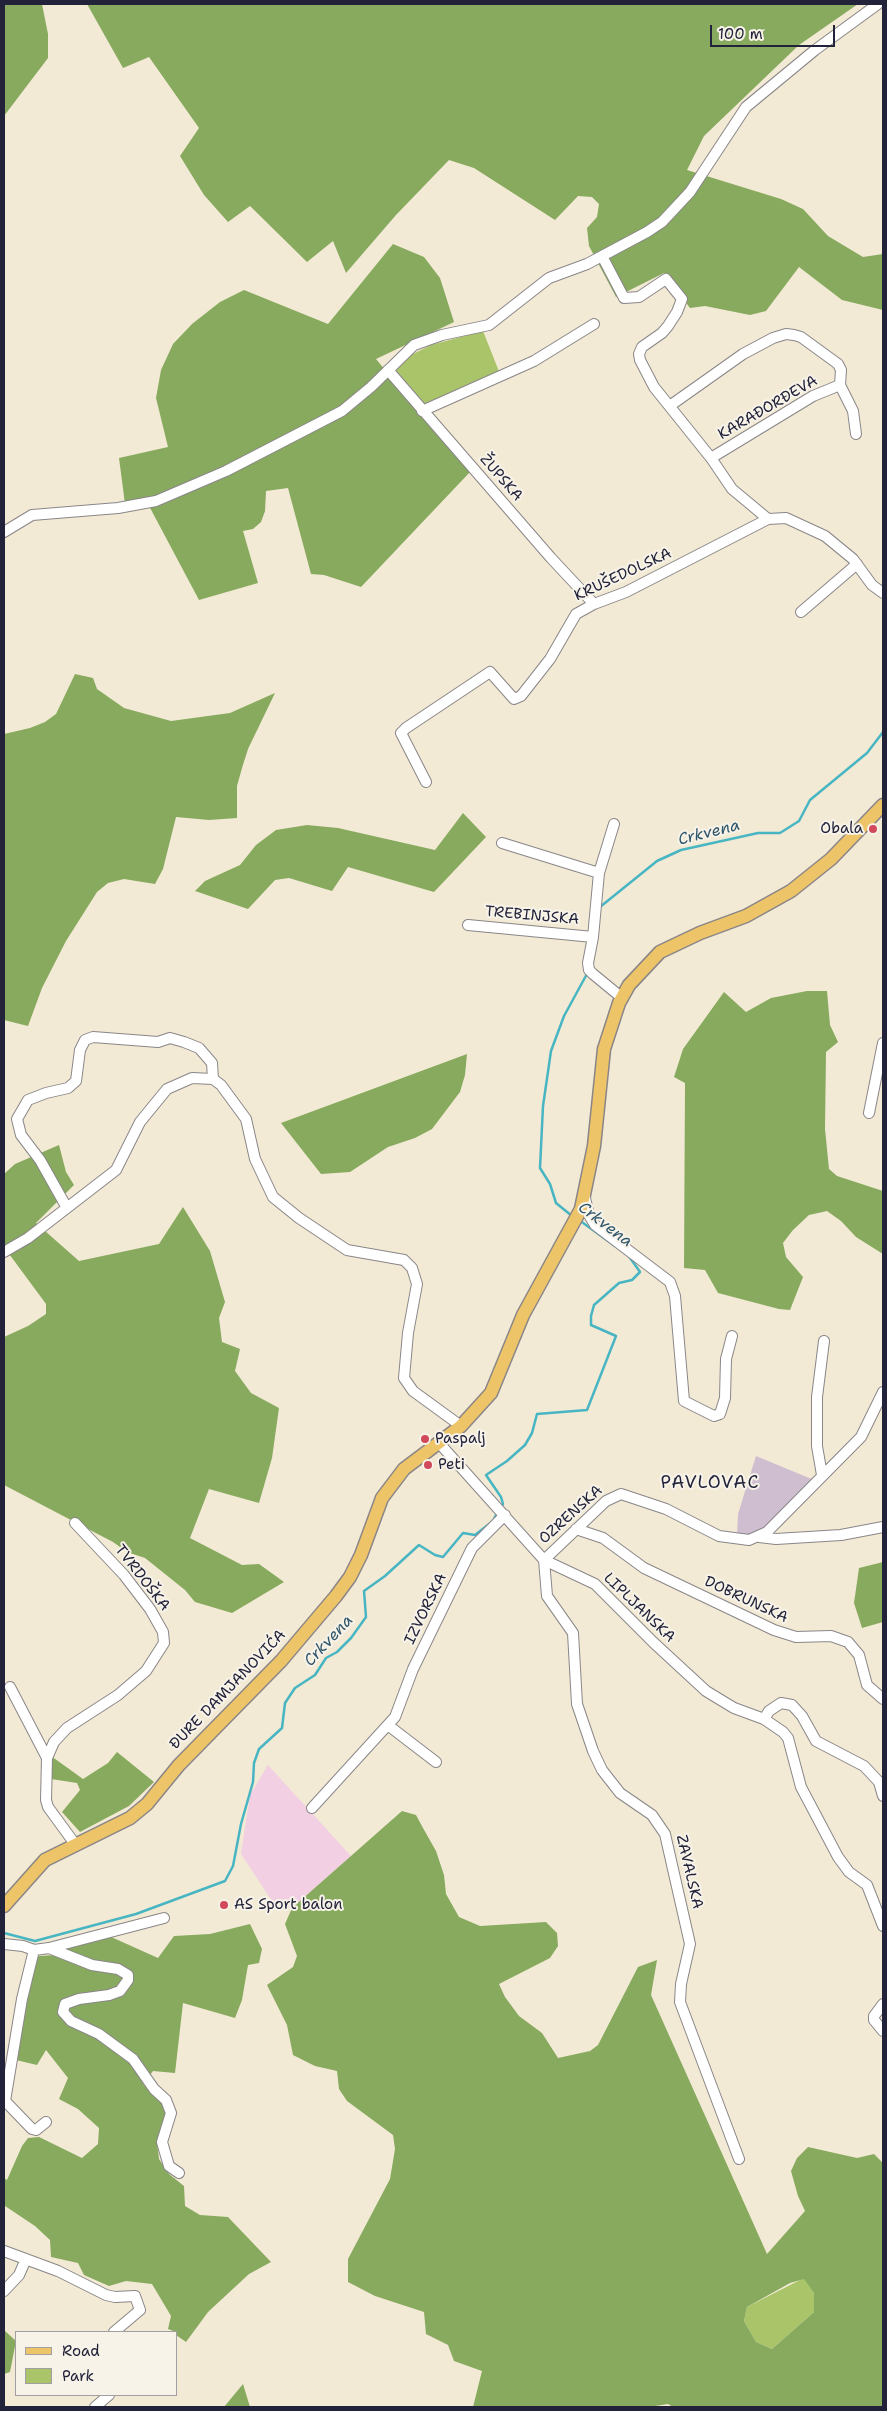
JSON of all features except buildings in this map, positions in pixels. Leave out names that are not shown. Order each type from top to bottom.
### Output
[{"type":"main road","name":"ĐURE DAMJANOVIĆA","points":[[4,1906],[45,1860],[122,1822],[147,1804],[179,1765],[281,1661],[350,1577],[362,1555],[382,1498],[390,1486],[404,1470],[461,1426],[491,1393],[523,1315],[573,1226],[583,1204],[594,1146],[604,1049],[610,1024],[621,997],[660,952],[746,916],[791,891],[831,859],[883,806]]},
{"type":"street","points":[[4,532],[32,515],[118,508],[156,501],[226,470],[342,411],[414,345],[442,335],[489,325],[549,278],[587,264],[647,232],[662,222],[690,192],[746,107],[815,50],[878,4]]},
{"type":"street","name":"KARAĐORĐEVA","points":[[602,256],[624,298],[639,297],[666,279],[676,289],[682,299],[668,326],[662,333],[642,347],[638,354],[654,387],[712,458],[732,489],[768,519]]},
{"type":"street","points":[[422,411],[534,361],[594,324]]},
{"type":"street","points":[[671,406],[743,354],[773,338],[786,334],[801,337],[838,364],[841,370],[840,385],[853,411],[856,434]]},
{"type":"street","name":"ŽUPSKA","points":[[388,370],[422,411],[594,604]]},
{"type":"street","name":"KARAĐORĐEVA","points":[[712,458],[813,396],[840,385]]},
{"type":"street","points":[[768,519],[786,518],[825,536],[857,564],[872,585],[883,593]]},
{"type":"street","name":"KRUŠEDOLSKA","points":[[426,782],[401,733],[490,672],[514,699],[521,696],[550,659],[576,614],[594,604],[626,592],[768,519]]},
{"type":"street","points":[[801,612],[857,564]]},
{"type":"street","name":"TREBINJSKA","points":[[614,824],[599,873],[593,937],[588,964],[591,972],[621,997]]},
{"type":"street","points":[[502,843],[599,873]]},
{"type":"street","name":"TREBINJSKA","points":[[468,925],[593,937]]},
{"type":"street","points":[[67,1208],[40,1160],[21,1135],[18,1119],[28,1100],[46,1093],[68,1088],[76,1081],[80,1050],[85,1040],[93,1037],[158,1042],[170,1038],[184,1042],[199,1048],[212,1063],[213,1079]]},
{"type":"street","points":[[869,1113],[883,1043]]},
{"type":"street","points":[[4,1252],[28,1238],[116,1170],[140,1122],[167,1088],[192,1078],[213,1079],[221,1085],[246,1119],[255,1159],[273,1196],[299,1218],[347,1250],[404,1260],[412,1268],[417,1284],[408,1333],[404,1378],[413,1391],[461,1426]]},
{"type":"street","points":[[583,1204],[595,1225],[670,1282],[675,1296],[684,1401],[686,1404],[714,1416],[720,1414],[725,1398],[726,1359],[732,1336]]},
{"type":"street","points":[[822,1475],[817,1446],[817,1397],[824,1341]]},
{"type":"street","points":[[758,1536],[767,1532],[861,1437],[883,1392]]},
{"type":"street","name":"LIPLJANSKA","points":[[440,1444],[544,1560],[595,1584],[654,1643],[706,1691],[734,1708],[764,1719],[788,1738],[801,1787],[838,1857],[849,1872],[867,1885],[883,1926]]},
{"type":"street","name":"OZRENSKA","points":[[544,1560],[606,1501],[621,1494],[627,1494],[666,1509],[719,1536],[749,1540],[758,1536],[776,1538],[841,1535],[883,1527]]},
{"type":"street","name":"IZVORSKA","points":[[312,1808],[389,1726],[402,1701],[413,1669],[472,1548],[504,1514]]},
{"type":"street","name":"TVRDOŠKA","points":[[75,1523],[124,1575],[150,1610],[163,1632],[164,1643],[146,1671],[118,1695],[66,1728],[54,1742],[47,1758],[46,1800],[48,1808],[75,1844]]},
{"type":"street","name":"DOBRUNSKA","points":[[576,1529],[602,1538],[644,1568],[774,1630],[796,1637],[831,1636],[848,1642],[859,1655],[867,1685],[883,1698]]},
{"type":"street","name":"ZAVALSKA","points":[[544,1560],[548,1596],[574,1633],[577,1704],[592,1751],[602,1770],[620,1793],[657,1819],[665,1834],[690,1944],[681,1984],[680,2002],[739,2159]]},
{"type":"street","name":"TVRDOŠKA","points":[[10,1687],[47,1758]]},
{"type":"street","points":[[764,1719],[769,1711],[781,1703],[792,1705],[802,1716],[816,1741],[864,1766],[879,1782],[883,1796]]},
{"type":"street","points":[[389,1726],[436,1762]]},
{"type":"street","points":[[4,1944],[34,1950],[49,1948],[164,1918]]},
{"type":"street","points":[[49,1948],[92,1964],[118,1969],[128,1975],[128,1980],[120,1991],[109,1995],[78,1998],[65,2004],[62,2012],[71,2021],[117,2046],[133,2059],[154,2089],[166,2100],[171,2113],[162,2142],[168,2166],[179,2173]]},
{"type":"street","points":[[34,1950],[22,1999],[5,2101],[32,2129],[36,2130],[46,2122]]},
{"type":"street","points":[[883,2004],[874,2016],[874,2020],[883,2031]]},
{"type":"street","points":[[4,2251],[80,2281],[106,2295],[115,2297],[135,2296],[140,2310],[115,2331]]},
{"type":"street","points":[[4,2291],[18,2275],[26,2259]]},
{"type":"street","points":[[95,2407],[108,2396]]},
{"type":"shaded area","points":[[756,1456],[814,1480],[772,1524],[751,1536],[737,1536],[738,1514]]},
{"type":"shaded area","points":[[268,1765],[351,1856],[292,1908],[272,1901],[241,1854],[250,1795]]},
{"type":"green space","points":[[4,4],[42,4],[48,34],[48,58],[4,116]]},
{"type":"green space","points":[[87,4],[858,4],[799,45],[704,136],[687,170],[781,199],[803,209],[828,236],[863,257],[883,254],[883,310],[842,300],[799,267],[766,311],[750,315],[705,306],[690,308],[664,273],[616,297],[589,246],[587,228],[597,217],[599,204],[592,197],[578,196],[555,220],[474,168],[449,160],[396,215],[346,273],[333,241],[307,262],[250,206],[228,222],[204,195],[180,156],[199,128],[149,57],[123,68]]},
{"type":"green space","points":[[393,244],[424,257],[440,278],[454,322],[376,359],[470,472],[361,587],[324,575],[311,574],[288,488],[266,491],[265,511],[261,522],[253,529],[243,531],[258,583],[199,600],[148,504],[125,504],[119,458],[168,447],[156,398],[161,370],[173,344],[192,324],[220,302],[244,290],[328,324]]},
{"type":"green space","points":[[483,331],[500,374],[424,408],[394,371],[409,356],[431,345]]},
{"type":"green space","points":[[75,674],[93,678],[97,689],[124,708],[171,721],[230,713],[275,693],[248,749],[242,768],[237,786],[237,818],[209,820],[176,817],[163,869],[155,884],[124,879],[108,883],[97,892],[66,941],[42,988],[28,1026],[4,1020],[4,734],[30,728],[45,722],[56,714]]},
{"type":"green space","points":[[463,813],[486,837],[434,892],[348,867],[332,891],[289,878],[275,880],[248,909],[195,891],[205,881],[240,865],[256,845],[276,830],[307,825],[338,828],[435,850]]},
{"type":"green space","points":[[807,991],[827,991],[830,1025],[838,1042],[826,1052],[825,1129],[829,1169],[837,1176],[883,1191],[883,1254],[856,1237],[841,1221],[827,1211],[809,1215],[793,1230],[783,1243],[786,1257],[803,1277],[790,1310],[779,1309],[718,1293],[705,1270],[684,1268],[685,1083],[674,1077],[683,1049],[724,992],[746,1012],[771,998]]},
{"type":"green space","points":[[467,1054],[465,1075],[460,1092],[432,1129],[415,1138],[388,1147],[350,1172],[321,1174],[281,1123]]},
{"type":"green space","points":[[59,1145],[66,1172],[74,1185],[36,1223],[79,1261],[159,1244],[183,1207],[210,1251],[225,1302],[219,1318],[222,1342],[240,1349],[235,1371],[251,1393],[279,1408],[272,1458],[259,1503],[209,1489],[190,1538],[242,1565],[259,1564],[284,1582],[232,1613],[195,1602],[185,1590],[145,1558],[127,1552],[113,1542],[4,1485],[4,1337],[28,1326],[46,1314],[46,1304],[4,1247],[4,1174],[15,1164]]},
{"type":"green space","points":[[883,1562],[883,1622],[862,1628],[854,1603],[859,1568]]},
{"type":"green space","points":[[117,1752],[154,1782],[129,1806],[80,1832],[62,1812],[80,1790],[77,1783],[51,1779],[51,1756],[83,1779],[108,1763]]},
{"type":"green space","points":[[402,1811],[416,1815],[436,1851],[444,1875],[446,1894],[459,1917],[480,1926],[546,1922],[557,1933],[558,1946],[550,1958],[499,1984],[505,1997],[519,2016],[542,2033],[558,2058],[590,2051],[598,2045],[638,1967],[657,1960],[651,1995],[767,2254],[805,2211],[798,2196],[791,2171],[797,2158],[808,2147],[857,2158],[874,2154],[883,2163],[883,2407],[673,2407],[668,2404],[649,2407],[473,2407],[482,2371],[454,2361],[448,2345],[426,2334],[424,2312],[375,2296],[348,2282],[348,2259],[390,2179],[395,2149],[393,2135],[347,2101],[339,2089],[337,2071],[315,2066],[293,2055],[287,2025],[267,1985],[293,1967],[297,1956],[285,1924],[292,1908]],"holes":[[[804,2279],[814,2293],[814,2312],[772,2349],[756,2342],[744,2321],[747,2307],[790,2283]]]},
{"type":"green space","points":[[250,1924],[262,1949],[259,1963],[248,1965],[242,2000],[235,2018],[183,2003],[175,2073],[153,2071],[143,2084],[163,2104],[166,2115],[157,2142],[159,2159],[169,2174],[184,2186],[185,2206],[200,2215],[228,2217],[271,2262],[249,2274],[208,2312],[186,2342],[178,2336],[178,2331],[168,2329],[171,2316],[152,2284],[126,2281],[109,2286],[84,2275],[78,2263],[51,2257],[50,2240],[35,2226],[5,2206],[4,2178],[7,2180],[22,2146],[28,2138],[39,2137],[82,2158],[98,2144],[99,2128],[78,2109],[59,2099],[68,2078],[46,2050],[37,2065],[16,2060],[26,1989],[33,1965],[39,1956],[55,1955],[60,1947],[109,1936],[158,1958],[174,1936],[210,1934]]},
{"type":"green space","points":[[804,2278],[814,2293],[814,2312],[772,2349],[756,2342],[744,2321],[747,2307]]},
{"type":"green space","points":[[4,2330],[15,2340],[15,2346],[10,2372],[4,2374]]},
{"type":"green space","points":[[243,2384],[250,2407],[224,2407]]},
{"type":"waterway","name":"Crkvena","points":[[600,907],[657,861],[681,850],[758,833],[780,833],[799,821],[810,800],[867,753],[883,732]]},
{"type":"waterway","name":"Crkvena","points":[[572,1216],[556,1203],[550,1184],[540,1168],[543,1106],[551,1051],[564,1016],[588,972]]},
{"type":"waterway","name":"Crkvena","points":[[579,1220],[615,1246]]},
{"type":"waterway","name":"Crkvena","points":[[500,1508],[503,1504],[501,1497],[486,1475],[507,1461],[525,1445],[532,1433],[537,1414],[587,1410],[616,1336],[591,1325],[591,1316],[594,1305],[619,1283],[632,1280],[640,1272],[628,1255]]},
{"type":"waterway","name":"Crkvena","points":[[4,1933],[35,1941],[136,1914],[225,1881],[233,1866],[241,1824],[253,1782],[254,1763],[259,1749],[282,1728],[285,1703],[295,1688],[315,1675],[326,1658],[337,1652],[351,1638],[366,1617],[364,1591],[385,1576],[419,1545],[435,1555],[443,1557],[463,1533],[475,1535],[493,1521],[497,1513]]},
{"type":"place","name":"Obala","points":[[873,829]]},
{"type":"place","name":"Paspalj","points":[[425,1439]]},
{"type":"place","name":"Peti","points":[[428,1465]]},
{"type":"place","name":"AS Sport balon","points":[[224,1905]]},
{"type":"district","name":"PAVLOVAC","points":[[710,1483]]}]
